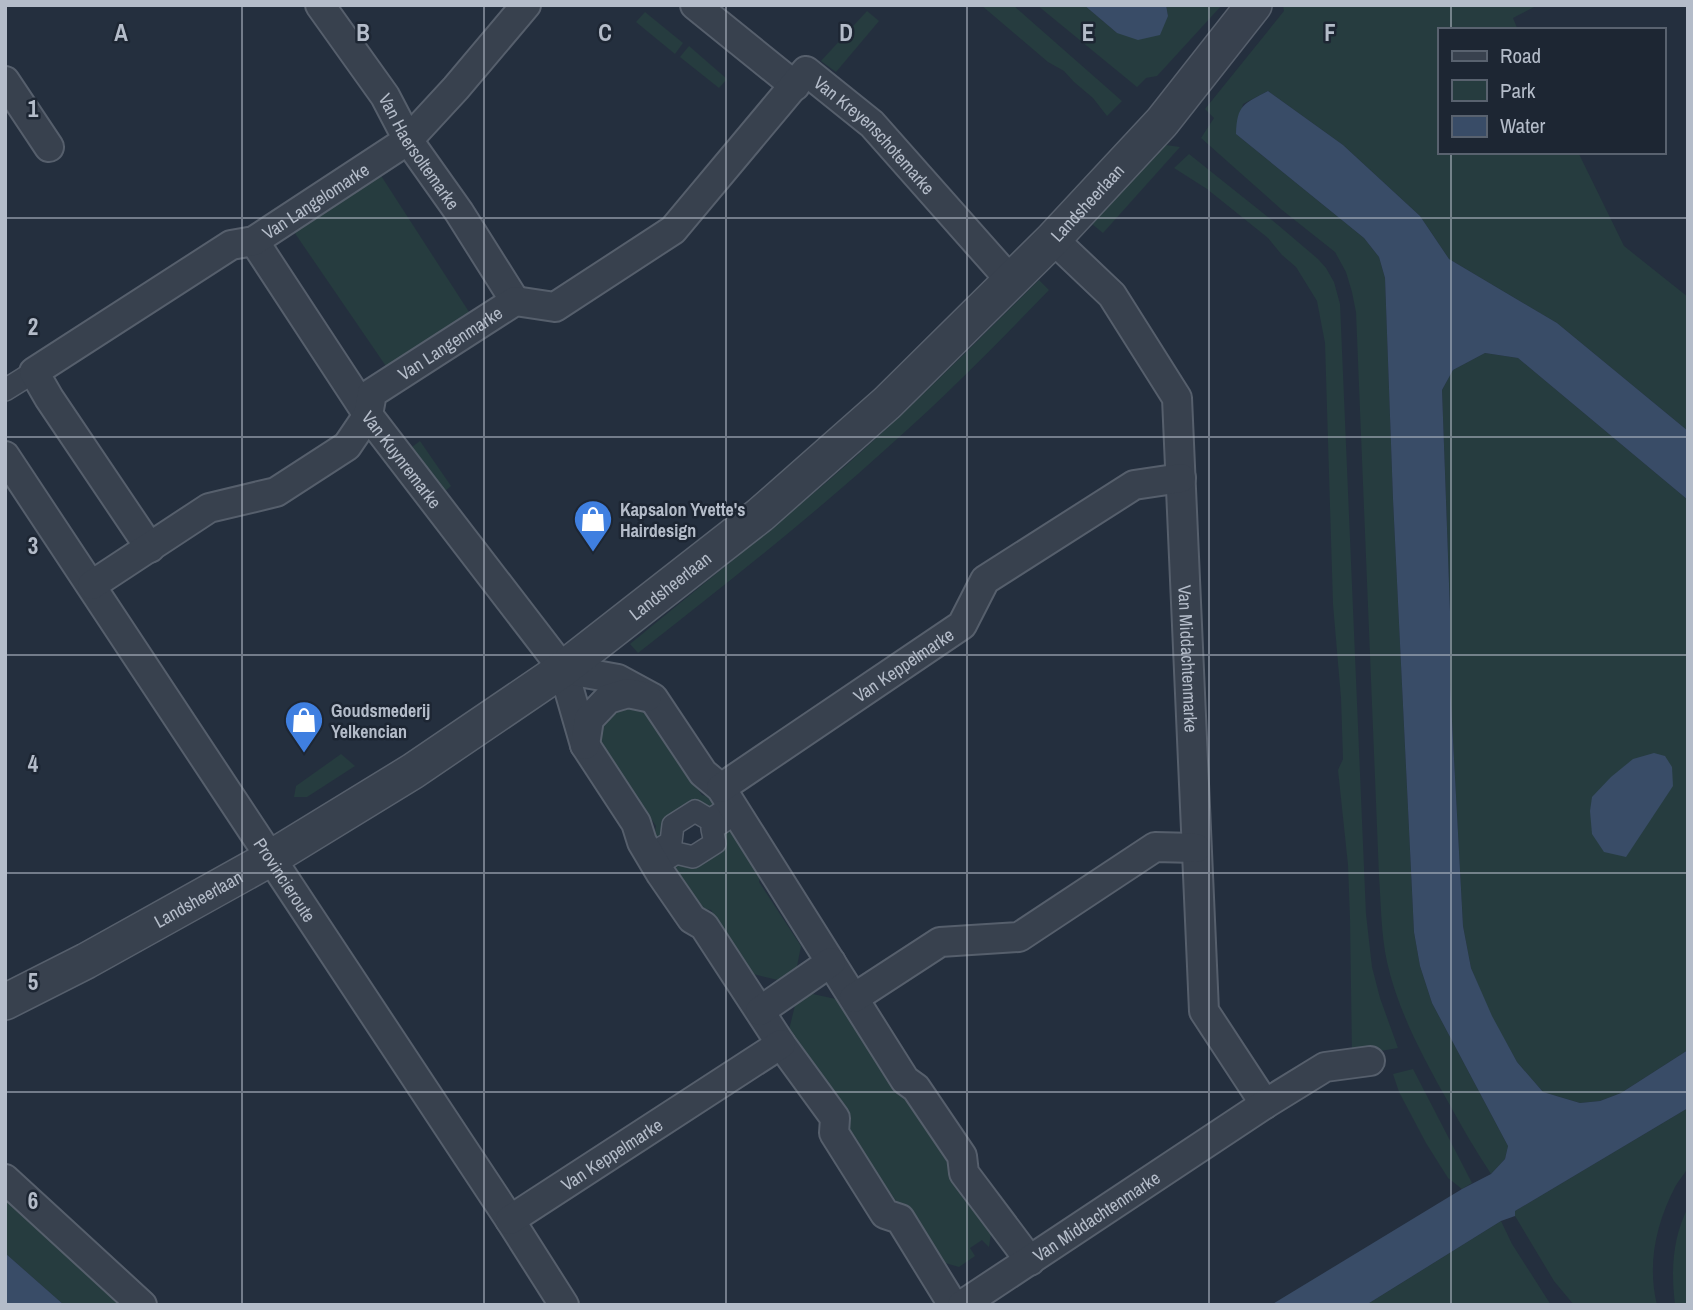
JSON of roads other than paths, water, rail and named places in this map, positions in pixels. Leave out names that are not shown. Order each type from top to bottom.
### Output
[{"type":"street","name":"Van Haersoltemarke","points":[[320,5],[385,96],[408,140],[459,212],[515,301]]},
{"type":"street","name":"Van Langelomarke","points":[[5,390],[231,244],[254,241],[408,140],[526,5]]},
{"type":"street","name":"Van Kreyenschotemarke","points":[[695,5],[794,86],[806,71],[872,124],[1011,281]]},
{"type":"street","name":"Landsheerlaan","points":[[5,1002],[86,961],[271,858],[414,771],[563,668],[760,515],[887,403],[1053,239],[1162,122],[1254,5]]},
{"type":"street","points":[[5,81],[49,147]]},
{"type":"street","name":"Van Langenmarke","points":[[92,585],[209,508],[276,492],[348,446],[368,415],[372,393],[515,301],[555,307],[673,230],[794,86]]},
{"type":"street","name":"Van Middachtenmarke","points":[[1053,239],[1112,295],[1177,398],[1204,1011],[1265,1104]]},
{"type":"street","name":"Van Kuynremarke","points":[[254,241],[368,415],[563,668]]},
{"type":"street","points":[[34,372],[150,548]]},
{"type":"street","name":"Provincieroute","points":[[5,456],[564,1305]]},
{"type":"street","name":"Van Keppelmarke","points":[[721,788],[962,625],[985,580],[1134,485],[1181,478]]},
{"type":"street","points":[[953,1305],[900,1219],[885,1214],[834,1133],[835,1118],[781,1044],[704,926],[692,919],[661,874],[642,842],[636,823],[585,745],[563,668],[618,679],[653,698],[703,774],[721,788],[905,1080],[916,1088],[962,1156],[964,1173],[1030,1261]]},
{"type":"street","points":[[585,745],[589,719],[608,699],[628,693],[653,698]]},
{"type":"street","points":[[854,998],[940,942],[1019,937],[1155,847],[1196,848]]},
{"type":"street","points":[[760,1011],[831,962]]},
{"type":"street","name":"Van Keppelmarke","points":[[510,1220],[781,1044]]},
{"type":"street","name":"Van Middachtenmarke","points":[[962,1305],[1325,1067],[1370,1061]]},
{"type":"street","points":[[5,1179],[142,1305]]},
{"type":"water","points":[[1084,5],[1166,5],[1168,16],[1160,35],[1138,40],[1117,33]]},
{"type":"water","points":[[1268,91],[1343,145],[1420,216],[1449,259],[1557,323],[1688,431],[1688,500],[1518,358],[1485,353],[1453,370],[1442,390],[1450,684],[1463,926],[1471,968],[1492,1016],[1517,1062],[1543,1092],[1580,1103],[1600,1101],[1621,1093],[1688,1050],[1688,1108],[1515,1211],[1515,1216],[1501,1221],[1366,1305],[1271,1305],[1491,1174],[1505,1159],[1508,1146],[1432,1003],[1420,966],[1414,932],[1385,278],[1379,257],[1364,238],[1236,134],[1238,116],[1243,106]]},
{"type":"water","points":[[1654,753],[1665,756],[1672,767],[1673,786],[1626,857],[1604,852],[1592,834],[1592,797],[1633,759]]},
{"type":"water","points":[[5,1253],[64,1305],[5,1305]]},
{"type":"place","name":"Kapsalon Yvette's Hairdesign","points":[[593,553]]},
{"type":"place","name":"Goudsmederij Yelkencian","points":[[304,754]]}]
